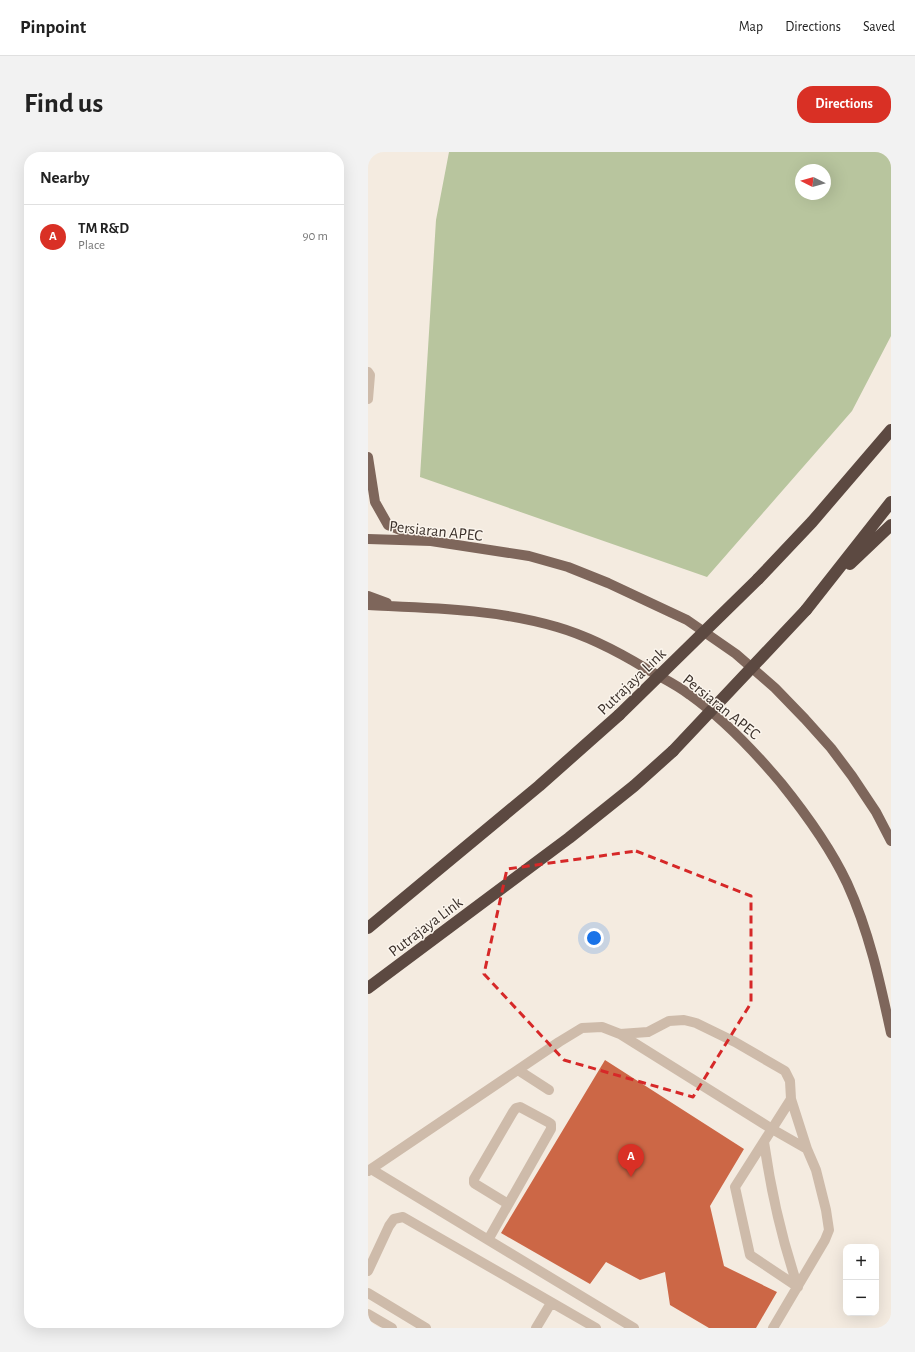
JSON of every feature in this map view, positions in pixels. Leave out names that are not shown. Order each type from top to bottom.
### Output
[{"type":"highway","name":"Putrajaya Link","points":[[368,928],[539,786],[619,716],[758,579],[833,499],[891,430]]},
{"type":"highway","name":"Putrajaya Link","points":[[368,988],[569,838],[634,786],[673,750],[806,610],[891,502]]},
{"type":"highway","points":[[814,600],[891,525]]},
{"type":"main road","points":[[368,457],[375,502],[388,525],[430,541]]},
{"type":"main road","name":"Persiaran APEC","points":[[368,539],[430,541],[529,556],[568,567],[687,620],[736,654],[775,688],[805,719],[831,748],[852,776],[876,812],[891,841]]},
{"type":"main road","points":[[368,596],[396,606]]},
{"type":"main road","name":"Persiaran APEC","points":[[368,605],[465,610],[556,626],[584,636],[626,656],[690,694],[727,725],[752,750],[803,811],[825,845],[846,882],[863,921],[878,972],[891,1033]]},
{"type":"street","points":[[368,372],[370,376],[368,399]]},
{"type":"street","points":[[620,1034],[648,1032],[669,1021],[684,1020],[696,1023],[735,1042],[785,1071],[790,1081],[791,1099],[807,1149],[816,1170],[826,1210],[829,1230],[825,1240],[773,1328]]},
{"type":"street","points":[[634,1328],[369,1170],[559,1042],[582,1028],[602,1027],[620,1034],[772,1129],[807,1149]]},
{"type":"street","points":[[518,1070],[549,1090]]},
{"type":"street","points":[[791,1099],[735,1187],[750,1255],[798,1287]]},
{"type":"street","points":[[488,1240],[551,1129],[551,1124],[520,1107],[516,1108],[513,1112],[474,1179],[474,1183],[508,1204]]},
{"type":"street","points":[[764,1142],[771,1188],[786,1254],[798,1287]]},
{"type":"street","points":[[368,1271],[389,1226],[394,1219],[403,1217],[596,1328]]},
{"type":"street","points":[[368,1293],[426,1328]]},
{"type":"street","points":[[536,1328],[551,1303]]},
{"type":"street","points":[[368,1314],[392,1328]]},
{"type":"highlighted area","points":[[636,851],[751,896],[751,1003],[693,1097],[564,1060],[484,974],[507,869]]},
{"type":"green space","points":[[449,152],[891,152],[891,336],[852,411],[707,577],[420,477],[436,220]]},
{"type":"building","points":[[605,1060],[744,1149],[710,1206],[724,1266],[777,1292],[756,1328],[709,1328],[670,1305],[665,1272],[640,1280],[606,1262],[590,1284],[501,1233]]},
{"type":"place","name":"TM R&D","points":[[631,1177]]}]
